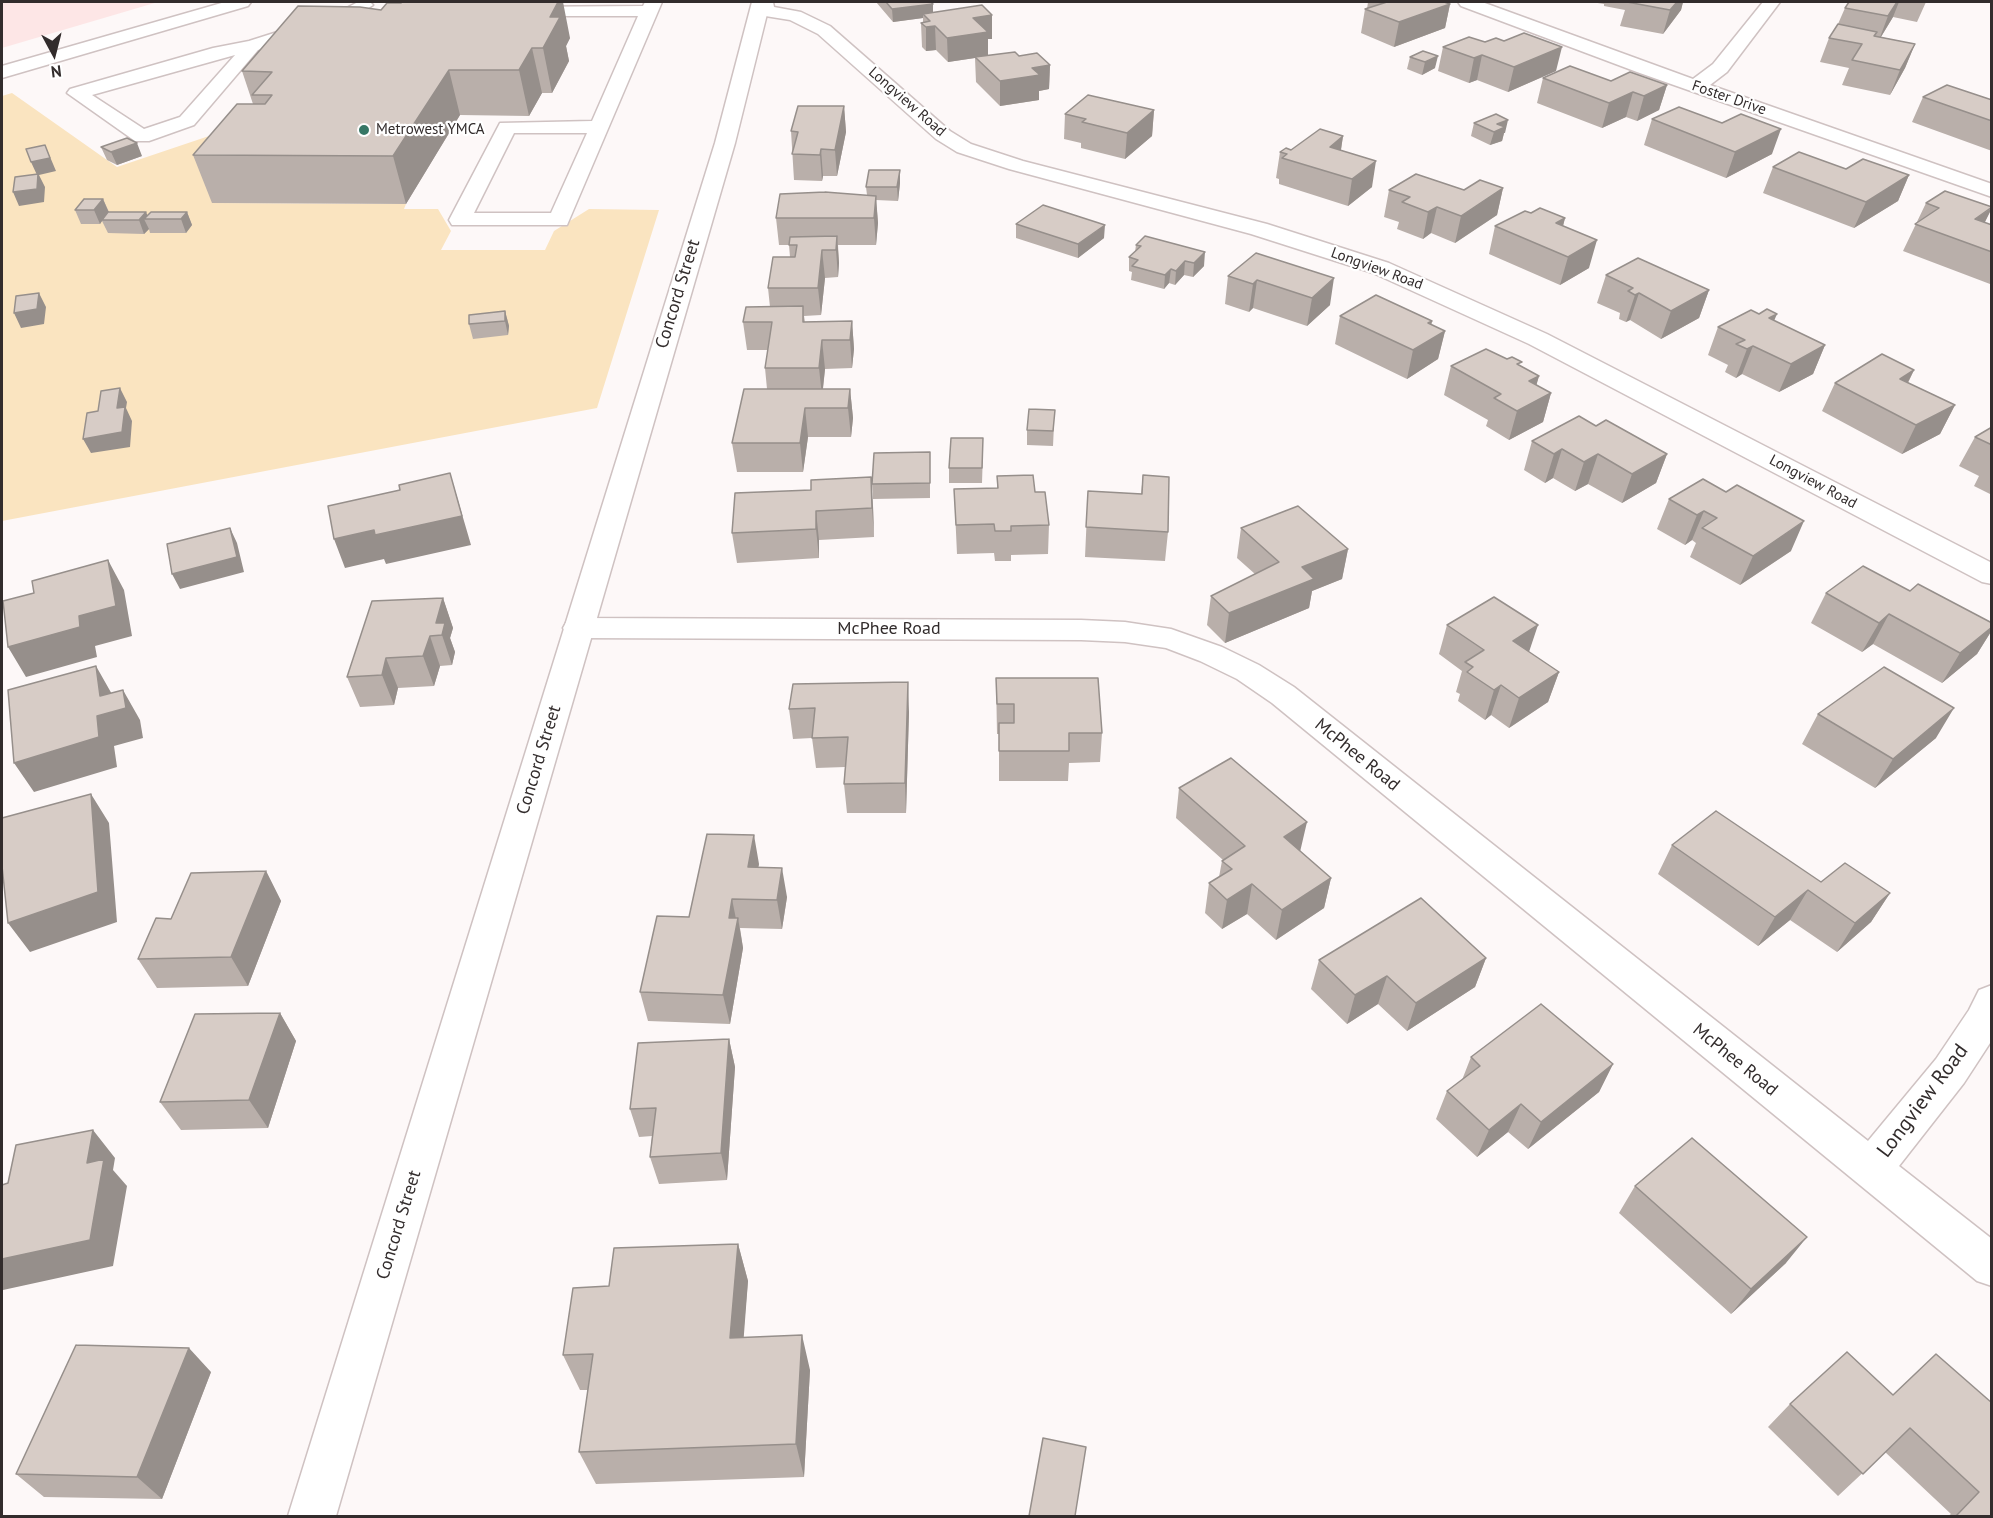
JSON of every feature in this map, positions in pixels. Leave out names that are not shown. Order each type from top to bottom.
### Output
[{"type":"street","points":[[2,70],[242,2]]},
{"type":"street","name":"Longview Road","points":[[763,2],[765,11],[795,15],[824,30],[943,135],[964,148],[1016,165],[1259,229],[1381,268],[1539,339],[1992,575]]},
{"type":"street","name":"Concord Street","points":[[312,1516],[725,143],[763,2]]},
{"type":"street","name":"Foster Drive","points":[[1467,2],[1992,191]]},
{"type":"street","points":[[1696,86],[1720,68],[1772,2]]},
{"type":"street","points":[[252,46],[187,122],[142,137],[76,93],[219,52],[252,46],[343,17],[357,3],[384,8]]},
{"type":"street","points":[[504,11],[651,6],[559,220],[460,220],[507,127],[598,127]]},
{"type":"street","name":"McPhee Road","points":[[578,628],[1081,630],[1125,632],[1172,639],[1211,654],[1248,672],[1283,695],[1992,1266]]},
{"type":"street","name":"Longview Road","points":[[1871,1169],[1950,1071],[1984,1019],[1992,1001]]},
{"type":"shaded area","points":[[2,2],[158,2],[2,48]]},
{"type":"shaded area","points":[[12,93],[117,167],[209,136],[226,145],[212,203],[406,204],[404,209],[438,209],[451,231],[441,250],[545,250],[554,231],[589,209],[659,210],[597,408],[2,521],[2,96]]},
{"type":"building","points":[[558,2],[550,17],[560,17],[543,48],[532,48],[519,70],[449,70],[393,156],[193,155],[237,104],[265,104],[272,95],[252,95],[272,72],[242,71],[298,6],[360,7],[381,10],[387,3]]},
{"type":"building","points":[[886,2],[931,2],[933,4],[892,9]]},
{"type":"building","points":[[1387,2],[1444,2],[1450,4],[1399,22],[1365,9]]},
{"type":"building","points":[[1627,2],[1677,2],[1670,10]]},
{"type":"building","points":[[1849,2],[1897,2],[1888,16],[1845,8]]},
{"type":"building","points":[[982,5],[992,15],[973,18],[988,32],[947,38],[935,26],[926,27],[921,23],[930,21],[923,14]]},
{"type":"building","points":[[1838,24],[1877,32],[1874,36],[1915,44],[1900,70],[1852,60],[1862,44],[1829,38]]},
{"type":"building","points":[[1524,33],[1562,47],[1514,67],[1482,55],[1474,58],[1443,47],[1469,37],[1485,42],[1496,38],[1504,41]]},
{"type":"building","points":[[1423,51],[1438,56],[1425,62],[1410,57]]},
{"type":"building","points":[[1015,52],[1019,56],[1037,53],[1050,65],[1032,68],[1040,75],[1000,81],[975,57]]},
{"type":"building","points":[[1570,66],[1611,81],[1630,72],[1667,85],[1644,96],[1633,92],[1609,103],[1543,78]]},
{"type":"building","points":[[1947,85],[1992,100],[1992,121],[1923,97]]},
{"type":"building","points":[[1088,95],[1154,110],[1127,133],[1082,122],[1086,119],[1065,114]]},
{"type":"building","points":[[798,106],[844,106],[835,150],[821,149],[820,155],[792,154],[798,132],[791,131]]},
{"type":"building","points":[[1679,107],[1722,123],[1741,114],[1781,129],[1735,152],[1652,119]]},
{"type":"building","points":[[1496,114],[1508,120],[1497,124],[1505,127],[1494,132],[1474,123]]},
{"type":"building","points":[[1320,129],[1343,136],[1330,147],[1376,161],[1352,179],[1282,158],[1287,154],[1280,152],[1286,148],[1291,150]]},
{"type":"building","points":[[127,138],[137,143],[111,152],[101,147]]},
{"type":"building","points":[[45,145],[50,158],[31,162],[26,149]]},
{"type":"building","points":[[1799,152],[1846,169],[1863,159],[1909,175],[1866,202],[1773,167]]},
{"type":"building","points":[[869,170],[900,170],[897,187],[866,187]]},
{"type":"building","points":[[38,174],[37,189],[13,192],[15,177]]},
{"type":"building","points":[[1416,174],[1464,190],[1480,180],[1503,188],[1461,216],[1437,207],[1428,212],[1402,202],[1410,197],[1389,190]]},
{"type":"building","points":[[1945,191],[1992,207],[1975,219],[1992,225],[1992,252],[1915,224],[1939,208],[1926,203]]},
{"type":"building","points":[[825,192],[876,196],[874,218],[776,218],[780,194]]},
{"type":"building","points":[[84,199],[103,199],[94,210],[75,210]]},
{"type":"building","points":[[1043,205],[1105,225],[1078,244],[1016,224]]},
{"type":"building","points":[[1540,208],[1565,218],[1556,223],[1597,240],[1568,257],[1495,226],[1525,211],[1531,213]]},
{"type":"building","points":[[108,212],[146,212],[139,220],[102,220]]},
{"type":"building","points":[[151,212],[187,212],[181,219],[144,219]]},
{"type":"building","points":[[837,236],[836,250],[822,250],[818,288],[768,288],[773,257],[795,257],[797,245],[789,245],[790,237]]},
{"type":"building","points":[[1145,236],[1205,252],[1194,263],[1185,261],[1176,271],[1171,269],[1165,275],[1132,266],[1138,260],[1129,257],[1141,246],[1136,245]]},
{"type":"building","points":[[1256,253],[1334,278],[1312,298],[1257,280],[1253,284],[1228,276]]},
{"type":"building","points":[[1638,258],[1709,290],[1671,311],[1639,293],[1635,295],[1628,291],[1633,288],[1606,275]]},
{"type":"building","points":[[39,293],[37,309],[14,313],[16,296]]},
{"type":"building","points":[[1376,295],[1432,321],[1428,323],[1445,331],[1413,350],[1340,316]]},
{"type":"building","points":[[803,306],[803,322],[852,321],[850,340],[822,340],[819,368],[765,368],[772,322],[743,322],[746,307]]},
{"type":"building","points":[[1767,309],[1777,314],[1769,318],[1825,345],[1791,364],[1753,346],[1747,349],[1736,344],[1745,340],[1718,327],[1751,310],[1759,314]]},
{"type":"building","points":[[505,311],[505,321],[469,324],[469,315]]},
{"type":"building","points":[[1486,349],[1507,359],[1512,357],[1522,362],[1517,364],[1539,376],[1529,381],[1551,393],[1517,411],[1494,398],[1501,394],[1451,366]]},
{"type":"building","points":[[1882,354],[1914,370],[1900,379],[1955,405],[1916,425],[1835,383]]},
{"type":"building","points":[[120,388],[117,408],[125,407],[122,432],[83,439],[87,413],[98,411],[101,391]]},
{"type":"building","points":[[744,389],[850,389],[848,408],[805,408],[800,443],[732,443]]},
{"type":"building","points":[[1029,409],[1055,410],[1053,431],[1027,430]]},
{"type":"building","points":[[1579,416],[1596,426],[1606,420],[1667,454],[1632,474],[1598,454],[1584,462],[1562,449],[1554,454],[1532,441]]},
{"type":"building","points":[[1992,427],[1992,445],[1975,437]]},
{"type":"building","points":[[951,438],[983,438],[982,468],[949,468]]},
{"type":"building","points":[[930,452],[930,483],[872,484],[874,453]]},
{"type":"building","points":[[450,473],[462,516],[375,535],[374,530],[334,539],[328,506],[400,490],[399,485]]},
{"type":"building","points":[[1033,475],[1035,492],[1045,492],[1049,525],[1011,526],[1011,531],[995,531],[994,524],[956,525],[954,489],[998,488],[997,476]]},
{"type":"building","points":[[1143,475],[1169,477],[1168,532],[1086,527],[1088,491],[1142,494]]},
{"type":"building","points":[[871,477],[872,508],[816,511],[816,529],[732,533],[735,493],[811,490],[811,480]]},
{"type":"building","points":[[1703,479],[1726,492],[1737,485],[1804,521],[1753,556],[1702,528],[1717,518],[1704,511],[1697,515],[1669,499]]},
{"type":"building","points":[[1298,506],[1348,549],[1302,567],[1314,579],[1229,613],[1211,596],[1279,562],[1241,528]]},
{"type":"building","points":[[230,528],[237,557],[172,574],[167,544]]},
{"type":"building","points":[[108,560],[116,606],[79,616],[80,627],[8,647],[3,601],[34,593],[32,581]]},
{"type":"building","points":[[1863,566],[1910,591],[1918,584],[1992,623],[1992,627],[1960,653],[1889,614],[1879,623],[1826,593]]},
{"type":"building","points":[[1494,597],[1538,625],[1513,641],[1559,672],[1519,698],[1501,685],[1494,690],[1467,672],[1473,667],[1465,662],[1484,650],[1447,625]]},
{"type":"building","points":[[443,598],[436,623],[445,623],[442,635],[430,636],[423,656],[386,658],[382,675],[347,677],[372,601]]},
{"type":"building","points":[[96,666],[100,696],[123,690],[126,708],[97,716],[99,737],[14,763],[8,690]]},
{"type":"building","points":[[1884,667],[1954,708],[1893,759],[1818,714]]},
{"type":"building","points":[[996,678],[1098,678],[1102,733],[1069,733],[1069,751],[999,751],[999,723],[1014,723],[1014,704],[997,704]]},
{"type":"building","points":[[908,682],[905,783],[844,784],[848,737],[812,738],[815,708],[789,709],[793,684]]},
{"type":"building","points":[[1231,758],[1307,822],[1284,837],[1331,878],[1282,910],[1252,884],[1227,900],[1209,883],[1232,869],[1222,861],[1245,846],[1179,788]]},
{"type":"building","points":[[91,794],[98,892],[8,923],[2,866],[2,818]]},
{"type":"building","points":[[1716,811],[1821,882],[1845,863],[1890,893],[1855,923],[1808,890],[1775,917],[1672,845]]},
{"type":"building","points":[[707,834],[754,835],[748,867],[782,868],[777,900],[732,899],[729,918],[738,918],[723,995],[640,992],[657,916],[689,917]]},
{"type":"building","points":[[266,871],[231,957],[138,959],[156,918],[171,919],[191,873]]},
{"type":"building","points":[[1421,898],[1486,958],[1416,1003],[1387,976],[1355,995],[1319,960]]},
{"type":"building","points":[[1541,1004],[1613,1064],[1541,1122],[1521,1104],[1489,1130],[1447,1091],[1480,1066],[1471,1057]]},
{"type":"building","points":[[280,1013],[249,1100],[160,1102],[195,1014]]},
{"type":"building","points":[[729,1039],[721,1153],[650,1157],[656,1108],[630,1109],[638,1043]]},
{"type":"building","points":[[93,1130],[87,1163],[104,1159],[90,1240],[2,1259],[2,1185],[8,1183],[16,1145]]},
{"type":"building","points":[[1692,1138],[1807,1237],[1751,1289],[1635,1186]]},
{"type":"building","points":[[738,1244],[730,1338],[802,1335],[796,1444],[579,1452],[593,1354],[563,1355],[573,1288],[609,1286],[614,1248]]},
{"type":"building","points":[[76,1345],[189,1348],[137,1477],[16,1474]]},
{"type":"building","points":[[1847,1352],[1893,1395],[1936,1354],[1992,1403],[1992,1516],[1956,1516],[1979,1492],[1910,1428],[1863,1474],[1790,1404]]},
{"type":"building","points":[[1043,1438],[1086,1447],[1075,1516],[1029,1516]]},
{"type":"place","name":"Metrowest YMCA","points":[[364,130]]}]
